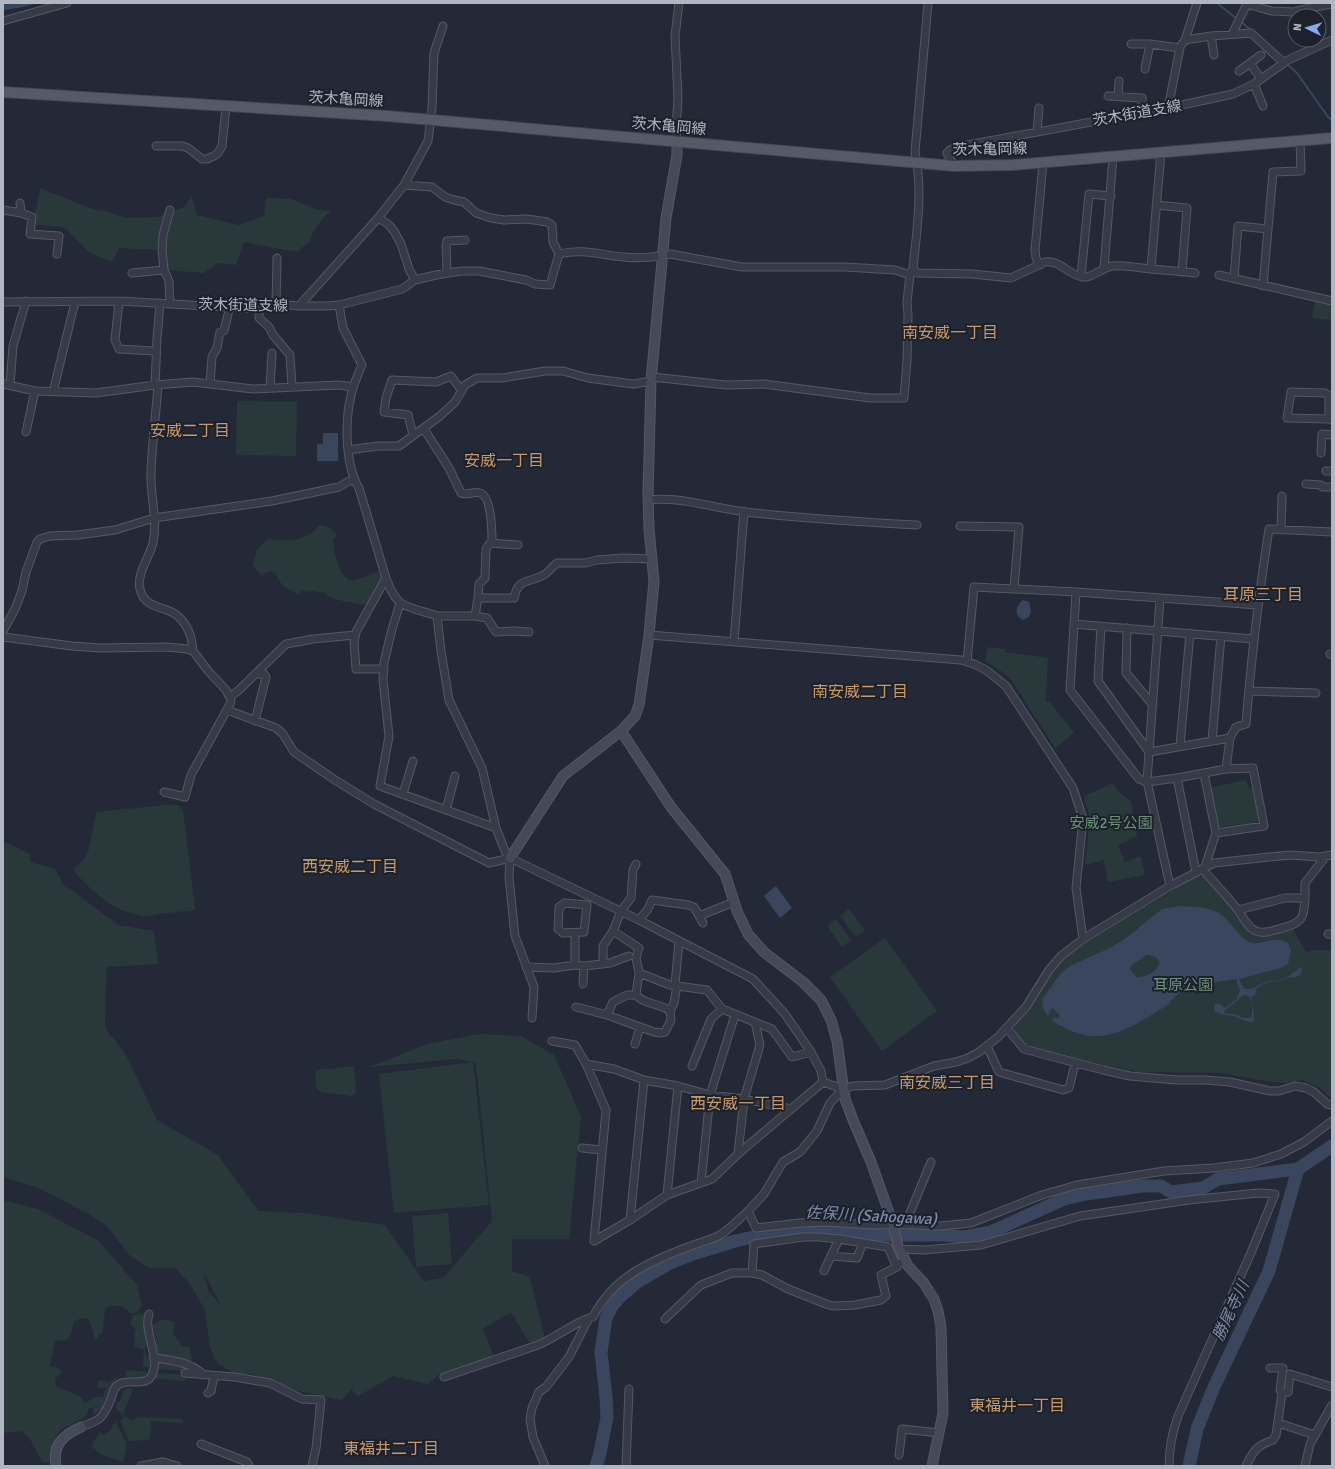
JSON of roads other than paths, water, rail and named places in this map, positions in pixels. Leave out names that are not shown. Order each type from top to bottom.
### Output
[{"type":"main road","name":"茨木亀岡線","points":[[3,92],[431,120],[954,166],[1002,166],[1043,163],[1332,138]]},
{"type":"street","points":[[3,21],[67,3]]},
{"type":"street","points":[[532,1018],[534,987],[515,936],[509,877],[510,858],[563,776],[621,731],[635,716],[639,705],[649,635],[654,581],[648,500],[652,379],[666,218],[677,155],[676,130],[678,97],[675,36],[679,3]]},
{"type":"street","points":[[348,450],[378,446],[399,446],[440,416],[455,402],[461,390],[469,382],[477,378],[502,378],[545,371],[563,371],[588,378],[634,384],[652,379],[726,385],[764,384],[870,398],[904,398],[907,360],[907,302],[919,217],[919,175],[914,152],[928,3]]},
{"type":"street","points":[[1168,108],[1180,48],[1185,40],[1196,3]]},
{"type":"street","points":[[1232,34],[1247,4],[1271,11],[1294,12],[1331,6]]},
{"type":"street","name":"茨木街道支線","points":[[3,302],[119,301],[230,306],[259,309],[276,304],[299,306],[378,218],[404,185],[428,141],[431,120],[433,58],[443,26]]},
{"type":"street","points":[[1185,40],[1211,36],[1252,33],[1284,63]]},
{"type":"street","points":[[1211,36],[1214,55]]},
{"type":"street","name":"茨木街道支線","points":[[954,166],[947,153],[952,148],[1168,108],[1233,94],[1254,84],[1284,63],[1332,40]]},
{"type":"street","points":[[1130,44],[1150,44],[1180,48]]},
{"type":"street","points":[[1145,69],[1150,44]]},
{"type":"street","points":[[1239,71],[1261,55]]},
{"type":"street","points":[[1250,64],[1261,79]]},
{"type":"street","points":[[1118,96],[1119,81]]},
{"type":"street","points":[[1254,84],[1263,106]]},
{"type":"street","points":[[1108,96],[1142,98],[1143,112]]},
{"type":"street","points":[[156,146],[188,148],[202,159],[207,159],[214,156],[218,153],[222,146],[226,107]]},
{"type":"street","points":[[1037,132],[1039,108]]},
{"type":"street","points":[[1263,286],[1273,172],[1301,171],[1300,141]]},
{"type":"street","points":[[1151,269],[1161,152]]},
{"type":"street","points":[[1104,268],[1113,157]]},
{"type":"street","points":[[1040,265],[1036,258],[1035,250],[1043,163]]},
{"type":"street","points":[[299,306],[339,305],[402,289],[416,280],[447,273],[479,271],[526,280],[535,284],[550,285],[559,254],[553,242],[552,226],[547,222],[526,219],[504,220],[492,218],[476,213],[464,202],[445,197],[432,187],[404,185]]},
{"type":"street","points":[[1082,277],[1089,194],[1111,196]]},
{"type":"street","points":[[20,203],[21,213]]},
{"type":"street","points":[[1156,205],[1187,208],[1182,272]]},
{"type":"street","points":[[3,210],[21,213],[32,217],[30,234],[59,236],[57,254]]},
{"type":"street","points":[[170,210],[163,235],[162,250],[164,270],[169,281],[170,304]]},
{"type":"street","points":[[378,218],[388,224],[394,231],[401,244],[409,269],[416,280]]},
{"type":"street","points":[[1234,278],[1238,226],[1268,229]]},
{"type":"street","points":[[447,273],[447,241],[466,240]]},
{"type":"street","points":[[559,254],[572,250],[625,258],[662,256],[670,254],[742,267],[845,267],[896,270],[917,273],[972,274],[1011,278],[1049,262],[1056,263],[1073,275],[1082,277],[1088,277],[1104,268],[1121,266],[1194,273]]},
{"type":"street","points":[[276,304],[278,258]]},
{"type":"street","points":[[132,273],[164,270]]},
{"type":"street","points":[[1219,275],[1332,301]]},
{"type":"street","points":[[26,301],[13,346],[6,385],[35,391],[96,393],[193,382],[253,389],[339,385],[353,387]]},
{"type":"street","points":[[119,301],[115,340],[119,349],[154,351]]},
{"type":"street","points":[[53,392],[75,302]]},
{"type":"street","points":[[160,303],[157,339],[157,385],[151,474],[154,518],[153,543],[139,581],[139,587],[141,593],[148,602],[156,607],[168,610],[188,628],[192,640],[192,651]]},
{"type":"street","points":[[339,305],[343,328],[362,365],[353,387],[347,432],[350,466],[354,480],[359,488],[391,591],[400,603],[437,616],[475,616],[487,618],[496,632],[514,630],[529,632]]},
{"type":"street","points":[[210,384],[212,357],[218,348],[220,332],[224,331],[230,306]]},
{"type":"street","points":[[259,309],[259,318],[269,327],[273,335],[290,355],[292,386]]},
{"type":"street","points":[[270,388],[272,353]]},
{"type":"street","points":[[414,435],[408,415],[384,412],[386,398],[392,380],[436,382],[451,376],[461,390]]},
{"type":"street","points":[[26,432],[35,391]]},
{"type":"street","points":[[1291,392],[1325,393],[1328,396],[1330,420],[1287,418],[1291,392]]},
{"type":"street","points":[[424,429],[449,468],[461,493],[480,493],[483,495],[488,505],[492,522],[492,543]]},
{"type":"street","points":[[1322,453],[1322,434],[1332,435]]},
{"type":"street","points":[[3,631],[22,591],[26,572],[35,547],[40,539],[50,536],[78,535],[115,530],[154,518],[272,501],[339,487],[349,481],[354,480]]},
{"type":"street","points":[[1306,484],[1332,487]]},
{"type":"street","points":[[1280,530],[1282,496]]},
{"type":"street","points":[[648,500],[677,501],[744,511],[834,521],[918,525]]},
{"type":"street","points":[[734,642],[744,511]]},
{"type":"street","points":[[960,526],[1019,528],[1014,588]]},
{"type":"street","points":[[1226,769],[1230,738],[1236,727],[1246,724],[1253,639],[1259,589],[1269,529],[1332,532]]},
{"type":"street","points":[[475,616],[479,584],[485,578],[486,549],[490,542],[518,544]]},
{"type":"street","points":[[478,598],[514,598],[516,589],[519,585],[544,576],[557,563],[585,563],[597,560],[623,558],[653,559]]},
{"type":"street","points":[[384,670],[356,669],[354,642],[355,635],[373,603],[381,584],[386,578]]},
{"type":"street","points":[[967,662],[974,587],[1014,588],[1258,605]]},
{"type":"street","points":[[1076,592],[1070,690],[1139,779],[1148,782],[1204,774],[1226,769],[1254,768],[1264,826],[1216,834]]},
{"type":"street","points":[[1160,598],[1148,782],[1170,886]]},
{"type":"street","points":[[400,603],[390,633],[384,670],[383,680],[389,736],[380,786],[496,828]]},
{"type":"street","points":[[437,616],[449,700],[482,768],[496,828],[505,851],[510,858],[639,920],[753,979],[785,1014],[811,1052],[821,1071],[823,1082]]},
{"type":"street","points":[[1074,624],[1253,639]]},
{"type":"street","points":[[1101,626],[1098,681],[1149,752]]},
{"type":"street","points":[[1127,628],[1126,673],[1153,706]]},
{"type":"street","points":[[1180,746],[1190,633]]},
{"type":"street","points":[[230,697],[286,644],[313,639],[355,635]]},
{"type":"street","points":[[649,635],[961,660],[986,670],[1006,686],[1073,788],[1079,802],[1083,819],[1076,888],[1083,939]]},
{"type":"street","points":[[3,636],[97,648],[167,647],[192,651],[226,690],[230,697],[230,704],[191,775],[185,797],[164,792]]},
{"type":"street","points":[[1212,741],[1221,636]]},
{"type":"street","points":[[255,674],[264,674],[266,677],[255,721]]},
{"type":"street","points":[[1249,691],[1316,693]]},
{"type":"street","points":[[228,710],[278,729],[294,752],[374,804],[490,863],[510,858]]},
{"type":"street","points":[[621,731],[670,807],[724,874],[748,934],[764,952],[803,982],[821,1000],[831,1020],[837,1041],[843,1089],[852,1120],[871,1162],[893,1224],[898,1247],[908,1266],[923,1282],[934,1299],[938,1311],[941,1333],[943,1414],[932,1466]]},
{"type":"street","points":[[1149,752],[1230,738]]},
{"type":"street","points":[[403,794],[413,761]]},
{"type":"street","points":[[1201,869],[1216,834],[1204,774]]},
{"type":"street","points":[[446,810],[455,776]]},
{"type":"street","points":[[1177,778],[1201,869],[1256,931],[1264,932],[1292,925],[1300,921],[1304,912],[1305,883],[1329,855]]},
{"type":"street","points":[[444,1377],[549,1340],[575,1324],[593,1317],[612,1289],[626,1277],[666,1255],[720,1235],[748,1211],[764,1194],[783,1162],[800,1152],[817,1131],[830,1103],[843,1089],[853,1086],[886,1085],[934,1066],[968,1058],[987,1046],[1007,1028],[1026,1007],[1049,970],[1061,956],[1083,939],[1170,886],[1214,863],[1290,855],[1319,857],[1329,855]]},
{"type":"street","points":[[602,964],[603,946],[613,931],[621,912],[631,898],[633,870],[636,864]]},
{"type":"street","points":[[1238,910],[1285,898],[1305,898]]},
{"type":"street","points":[[639,920],[648,909],[652,900],[694,907],[703,924]]},
{"type":"street","points":[[699,916],[734,902]]},
{"type":"street","points":[[564,903],[587,905],[584,932],[576,933],[563,932],[558,929],[559,907],[564,903]]},
{"type":"street","points":[[613,931],[639,948],[636,958],[639,973],[636,995]]},
{"type":"street","points":[[575,965],[576,933]]},
{"type":"street","points":[[576,1007],[607,1015],[654,1032],[665,1032],[671,1020],[670,1011],[674,1003],[679,941]]},
{"type":"street","points":[[526,966],[554,968],[575,965],[584,966],[610,963],[629,956]]},
{"type":"street","points":[[583,984],[584,966]]},
{"type":"street","points":[[639,973],[670,985],[707,990],[722,1009],[772,1029],[792,1057],[811,1052]]},
{"type":"street","points":[[607,1015],[613,1002],[627,995],[636,995],[644,1001],[663,1007],[670,1011]]},
{"type":"street","points":[[692,1066],[711,1019],[722,1009]]},
{"type":"street","points":[[701,1183],[710,1095],[735,1015]]},
{"type":"street","points":[[738,1154],[744,1099],[760,1045],[755,1022]]},
{"type":"street","points":[[635,1044],[640,1027]]},
{"type":"street","points":[[1007,1028],[1024,1049],[1076,1064],[1130,1076],[1230,1082],[1270,1091],[1279,1091],[1295,1086],[1306,1088],[1314,1092],[1327,1104],[1332,1105]]},
{"type":"street","points":[[552,1041],[575,1045],[586,1064],[606,1110],[594,1241],[630,1220],[667,1195],[712,1179],[738,1154],[823,1082]]},
{"type":"street","points":[[987,1046],[999,1072],[1062,1090],[1069,1088],[1076,1064]]},
{"type":"street","points":[[586,1064],[614,1069],[644,1080],[678,1086],[710,1095],[744,1099],[791,1109]]},
{"type":"street","points":[[630,1220],[644,1080]]},
{"type":"street","points":[[823,1082],[843,1089]]},
{"type":"street","points":[[667,1195],[678,1086]]},
{"type":"street","points":[[748,1211],[756,1228],[800,1222],[940,1226],[971,1223],[1042,1195],[1077,1185],[1164,1172],[1253,1163],[1281,1154],[1304,1142],[1332,1121]]},
{"type":"street","points":[[582,1148],[602,1150]]},
{"type":"street","points":[[905,1225],[932,1162]]},
{"type":"street","points":[[898,1247],[924,1250],[981,1245],[1080,1216],[1189,1200],[1258,1193],[1275,1194],[1250,1255],[1178,1416],[1172,1434],[1169,1466]]},
{"type":"street","points":[[752,1273],[754,1244],[803,1237],[839,1239],[888,1247],[896,1265]]},
{"type":"street","points":[[824,1271],[839,1239]]},
{"type":"street","points":[[831,1256],[857,1258],[863,1243]]},
{"type":"street","points":[[666,1319],[701,1285],[732,1273],[752,1273],[762,1275],[788,1289],[826,1304],[841,1306],[881,1300],[886,1296],[881,1275],[905,1261]]},
{"type":"street","points":[[56,1466],[55,1456],[59,1443],[69,1432],[95,1422],[102,1417],[115,1388],[126,1381],[145,1381],[151,1377],[154,1358],[147,1327],[149,1314]]},
{"type":"street","points":[[545,1466],[533,1437],[530,1420],[532,1408],[539,1392],[546,1387],[569,1357],[589,1318]]},
{"type":"street","points":[[154,1358],[179,1361],[195,1368],[204,1375]]},
{"type":"street","points":[[1246,1466],[1256,1449],[1273,1440],[1276,1435],[1282,1393],[1280,1390],[1283,1368],[1270,1368]]},
{"type":"street","points":[[185,1373],[270,1383],[302,1399],[321,1400],[316,1448],[312,1466]]},
{"type":"street","points":[[1282,1393],[1288,1392],[1290,1374],[1332,1387]]},
{"type":"street","points":[[208,1393],[212,1391],[214,1376]]},
{"type":"street","points":[[626,1466],[629,1389]]},
{"type":"street","points":[[1305,1466],[1310,1444],[1332,1405]]},
{"type":"street","points":[[1278,1423],[1315,1435]]},
{"type":"street","points":[[899,1455],[902,1429],[939,1433]]},
{"type":"street","points":[[201,1444],[247,1462],[249,1466]]},
{"type":"street","points":[[141,1466],[163,1462],[177,1466]]},
{"type":"water","points":[[3,3],[39,3],[3,10]]},
{"type":"water","points":[[323,433],[338,433],[338,461],[317,461],[317,444],[323,444]]},
{"type":"water","points":[[1023,600],[1029,602],[1031,611],[1029,617],[1023,620],[1018,616],[1017,608]]},
{"type":"water","points":[[776,886],[792,908],[780,918],[764,896]]},
{"type":"water","points":[[1181,906],[1198,907],[1210,910],[1221,914],[1242,937],[1249,942],[1258,943],[1277,940],[1288,943],[1291,950],[1288,964],[1280,968],[1239,979],[1245,989],[1251,989],[1268,981],[1280,980],[1291,975],[1300,967],[1302,968],[1301,974],[1294,978],[1288,977],[1282,980],[1268,982],[1255,989],[1257,992],[1256,994],[1251,997],[1253,1004],[1249,996],[1243,995],[1224,1011],[1225,1013],[1237,1015],[1243,1018],[1251,1018],[1253,1006],[1254,1021],[1251,1022],[1214,1011],[1215,1004],[1219,1004],[1225,1008],[1237,999],[1240,990],[1237,979],[1216,982],[1190,991],[1182,991],[1170,1001],[1170,1003],[1155,1013],[1127,1029],[1113,1034],[1099,1036],[1084,1035],[1068,1030],[1052,1020],[1054,1017],[1057,1019],[1060,1016],[1053,1008],[1049,1011],[1050,1013],[1048,1016],[1043,1008],[1043,998],[1061,973],[1070,966],[1112,947],[1126,938],[1162,909]],"holes":[[[1146,955],[1154,957],[1158,960],[1158,968],[1148,975],[1136,977],[1130,969],[1131,966]]]},
{"type":"waterway","points":[[1217,3],[1237,19]]},
{"type":"waterway","points":[[1240,21],[1252,31]]},
{"type":"waterway","points":[[1286,63],[1297,73],[1328,117],[1332,120]]},
{"type":"waterway","name":"佐保川 (Sahogawa)","points":[[596,1466],[607,1417],[601,1352],[606,1318],[612,1306],[637,1282],[670,1263],[735,1241],[805,1228],[838,1229],[877,1235],[943,1235],[964,1237],[991,1232],[1064,1199],[1086,1194],[1143,1186],[1161,1186],[1171,1192],[1203,1188],[1218,1179],[1298,1169],[1332,1146]]},
{"type":"waterway","name":"勝尾寺川","points":[[1189,1466],[1197,1429],[1214,1387],[1269,1271],[1298,1169]]},
{"type":"district","name":"南安威一丁目","points":[[950,333]]},
{"type":"district","name":"安威二丁目","points":[[190,431]]},
{"type":"district","name":"安威一丁目","points":[[504,461]]},
{"type":"district","name":"耳原三丁目","points":[[1263,595]]},
{"type":"district","name":"南安威二丁目","points":[[860,692]]},
{"type":"district","name":"西安威二丁目","points":[[350,867]]},
{"type":"district","name":"南安威三丁目","points":[[947,1083]]},
{"type":"district","name":"西安威一丁目","points":[[738,1104]]},
{"type":"district","name":"東福井一丁目","points":[[1017,1406]]},
{"type":"district","name":"東福井二丁目","points":[[391,1449]]},
{"type":"park label","name":"安威2号公園","points":[[1111,823]]},
{"type":"park label","name":"耳原公園","points":[[1183,985]]}]
